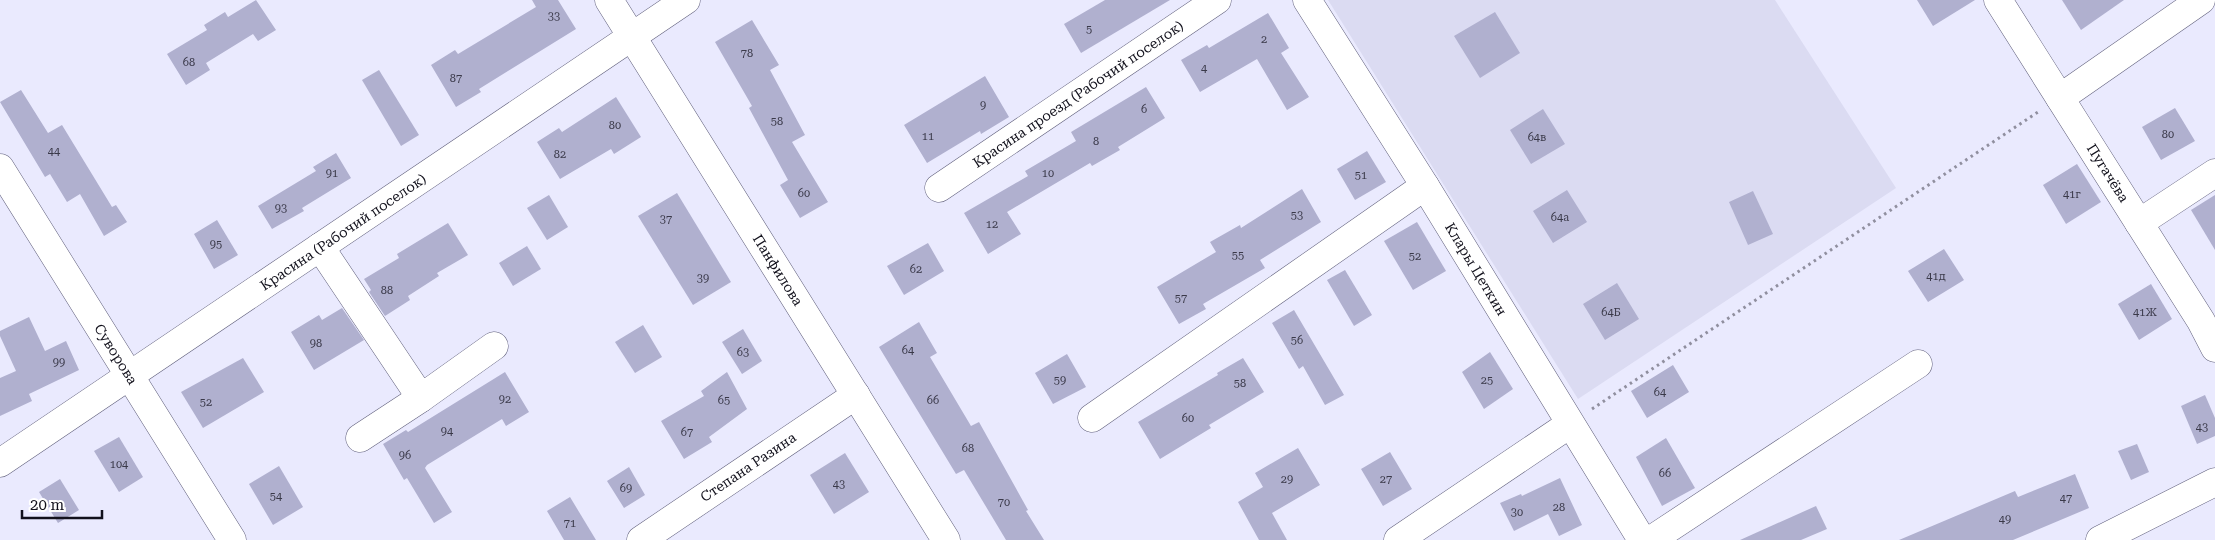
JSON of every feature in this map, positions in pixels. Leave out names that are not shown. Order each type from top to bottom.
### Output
[{"type":"street","name":"Панфилова","points":[[609,0],[946,540]]},
{"type":"street","name":"Красина (Рабочий поселок)","points":[[0,463],[686,0]]},
{"type":"street","name":"Красина проезд (Рабочий поселок)","points":[[939,188],[1217,0]]},
{"type":"street","name":"Клары Цеткин","points":[[1307,0],[1425,186],[1642,540]]},
{"type":"street","name":"Пугачёва","points":[[1998,0],[2201,321],[2215,348]]},
{"type":"street","points":[[2060,98],[2201,0]]},
{"type":"street","name":"Суворова","points":[[0,168],[232,540]]},
{"type":"street","points":[[2139,223],[2215,173]]},
{"type":"street","points":[[1092,418],[1425,186]]},
{"type":"street","points":[[320,247],[421,398]]},
{"type":"street","points":[[360,438],[421,398],[494,346]]},
{"type":"street","points":[[1651,540],[1918,364]]},
{"type":"street","name":"Степана Разина","points":[[641,540],[856,395]]},
{"type":"street","points":[[1398,540],[1570,424]]},
{"type":"street","points":[[2100,540],[2215,482]]},
{"type":"path","points":[[1570,424],[2060,98]]},
{"type":"shaded area","points":[[1328,0],[1775,0],[1896,188],[1578,399]]},
{"type":"building","points":[[256,0],[276,30],[258,41],[253,34],[206,63],[210,70],[186,85],[167,54],[207,30],[204,25],[225,12],[228,17]]},
{"type":"building","points":[[532,0],[558,0],[576,29],[479,89],[481,92],[456,107],[431,65],[455,50],[458,54],[536,7]]},
{"type":"building","points":[[1105,0],[1170,0],[1081,53],[1064,24]]},
{"type":"building","points":[[1917,0],[1975,0],[1933,26]]},
{"type":"building","points":[[2062,0],[2124,0],[2081,30]]},
{"type":"building","points":[[1495,12],[1520,53],[1480,78],[1454,36]]},
{"type":"building","points":[[1268,13],[1289,48],[1281,53],[1309,97],[1287,110],[1257,59],[1200,92],[1181,60],[1207,45],[1209,48]]},
{"type":"building","points":[[752,20],[779,65],[770,70],[805,135],[792,142],[828,202],[800,218],[780,185],[788,180],[749,108],[752,106],[715,42]]},
{"type":"building","points":[[379,70],[419,135],[401,146],[362,80]]},
{"type":"building","points":[[985,76],[1009,117],[981,134],[980,131],[927,163],[904,125]]},
{"type":"building","points":[[1146,87],[1165,118],[1118,147],[1120,150],[1092,166],[1090,163],[1007,212],[1021,234],[988,254],[964,213],[1028,176],[1025,171],[1076,141],[1071,132]]},
{"type":"building","points":[[21,90],[48,133],[62,125],[112,207],[116,205],[127,222],[104,236],[80,194],[67,202],[50,174],[45,177],[0,102]]},
{"type":"building","points":[[616,97],[641,137],[614,154],[611,149],[560,179],[537,142],[559,128],[562,132]]},
{"type":"building","points":[[2175,108],[2195,141],[2161,160],[2142,127]]},
{"type":"building","points":[[1543,109],[1565,144],[1531,164],[1510,130]]},
{"type":"building","points":[[1367,151],[1386,182],[1355,200],[1337,169]]},
{"type":"building","points":[[336,153],[351,178],[302,208],[304,211],[272,229],[258,206],[316,171],[313,167]]},
{"type":"building","points":[[2077,164],[2101,202],[2066,224],[2043,185]]},
{"type":"building","points":[[1302,189],[1321,222],[1260,260],[1265,268],[1203,304],[1206,309],[1179,324],[1157,287],[1216,252],[1210,242],[1240,225],[1241,228]]},
{"type":"building","points":[[1567,190],[1587,222],[1553,243],[1533,211]]},
{"type":"building","points":[[1753,191],[1773,234],[1748,245],[1729,202]]},
{"type":"building","points":[[677,193],[731,282],[693,305],[638,216]]},
{"type":"building","points":[[549,195],[568,227],[547,240],[527,208]]},
{"type":"building","points":[[2215,195],[2215,250],[2191,210]]},
{"type":"building","points":[[217,220],[238,255],[214,269],[194,234]]},
{"type":"building","points":[[1417,222],[1446,271],[1413,290],[1384,241]]},
{"type":"building","points":[[448,223],[468,255],[437,273],[439,276],[408,296],[410,300],[385,316],[369,292],[371,290],[364,279],[399,258],[397,254]]},
{"type":"building","points":[[928,243],[944,271],[904,295],[887,266]]},
{"type":"building","points":[[527,246],[541,269],[513,286],[499,263]]},
{"type":"building","points":[[1944,249],[1964,280],[1928,302],[1908,271]]},
{"type":"building","points":[[1345,270],[1372,315],[1354,326],[1327,280]]},
{"type":"building","points":[[1617,283],[1639,319],[1605,340],[1583,304]]},
{"type":"building","points":[[2151,284],[2172,319],[2139,340],[2118,304]]},
{"type":"building","points":[[342,308],[364,340],[314,370],[291,332],[319,315],[322,320]]},
{"type":"building","points":[[1294,310],[1344,395],[1325,405],[1303,366],[1299,369],[1272,323]]},
{"type":"building","points":[[29,317],[45,351],[66,341],[79,370],[29,394],[32,401],[0,416],[0,378],[16,371],[0,336],[0,331]]},
{"type":"building","points":[[919,322],[937,353],[930,357],[971,426],[979,422],[1028,510],[1026,511],[1044,540],[1006,540],[964,470],[956,474],[879,347]]},
{"type":"building","points":[[643,325],[662,357],[635,373],[615,342]]},
{"type":"building","points":[[743,329],[762,361],[742,374],[722,342]]},
{"type":"building","points":[[1490,352],[1513,389],[1484,409],[1462,372]]},
{"type":"building","points":[[1067,354],[1086,387],[1053,404],[1035,373]]},
{"type":"building","points":[[243,358],[264,392],[203,428],[181,392]]},
{"type":"building","points":[[1243,358],[1264,392],[1209,425],[1211,428],[1160,459],[1138,422],[1218,375],[1217,373]]},
{"type":"building","points":[[1673,365],[1689,392],[1647,418],[1631,391]]},
{"type":"building","points":[[505,372],[529,412],[506,426],[502,419],[427,465],[425,468],[452,512],[434,523],[407,478],[404,480],[383,444],[406,430],[408,432]]},
{"type":"building","points":[[727,372],[747,409],[709,437],[712,442],[684,459],[661,421],[704,396],[701,391]]},
{"type":"building","points":[[2205,395],[2215,418],[2215,436],[2197,444],[2181,406]]},
{"type":"building","points":[[119,437],[143,477],[119,492],[94,451]]},
{"type":"building","points":[[1666,438],[1695,488],[1662,506],[1636,457]]},
{"type":"building","points":[[2137,444],[2149,472],[2131,480],[2118,451]]},
{"type":"building","points":[[1298,448],[1320,485],[1272,513],[1287,540],[1259,540],[1238,502],[1263,487],[1255,473]]},
{"type":"building","points":[[1390,452],[1412,489],[1383,506],[1361,469]]},
{"type":"building","points":[[845,453],[869,492],[834,514],[810,475]]},
{"type":"building","points":[[279,466],[303,507],[273,525],[249,484]]},
{"type":"building","points":[[629,467],[645,495],[624,508],[607,481]]},
{"type":"building","points":[[2075,474],[2089,508],[2013,540],[1899,540],[2015,491],[2018,497]]},
{"type":"building","points":[[1560,478],[1582,525],[1559,536],[1548,514],[1514,531],[1500,503],[1521,494],[1522,496]]},
{"type":"building","points":[[60,479],[79,510],[58,523],[39,492]]},
{"type":"building","points":[[570,497],[596,540],[564,540],[547,511]]},
{"type":"building","points":[[1816,506],[1827,529],[1801,540],[1740,540]]}]
